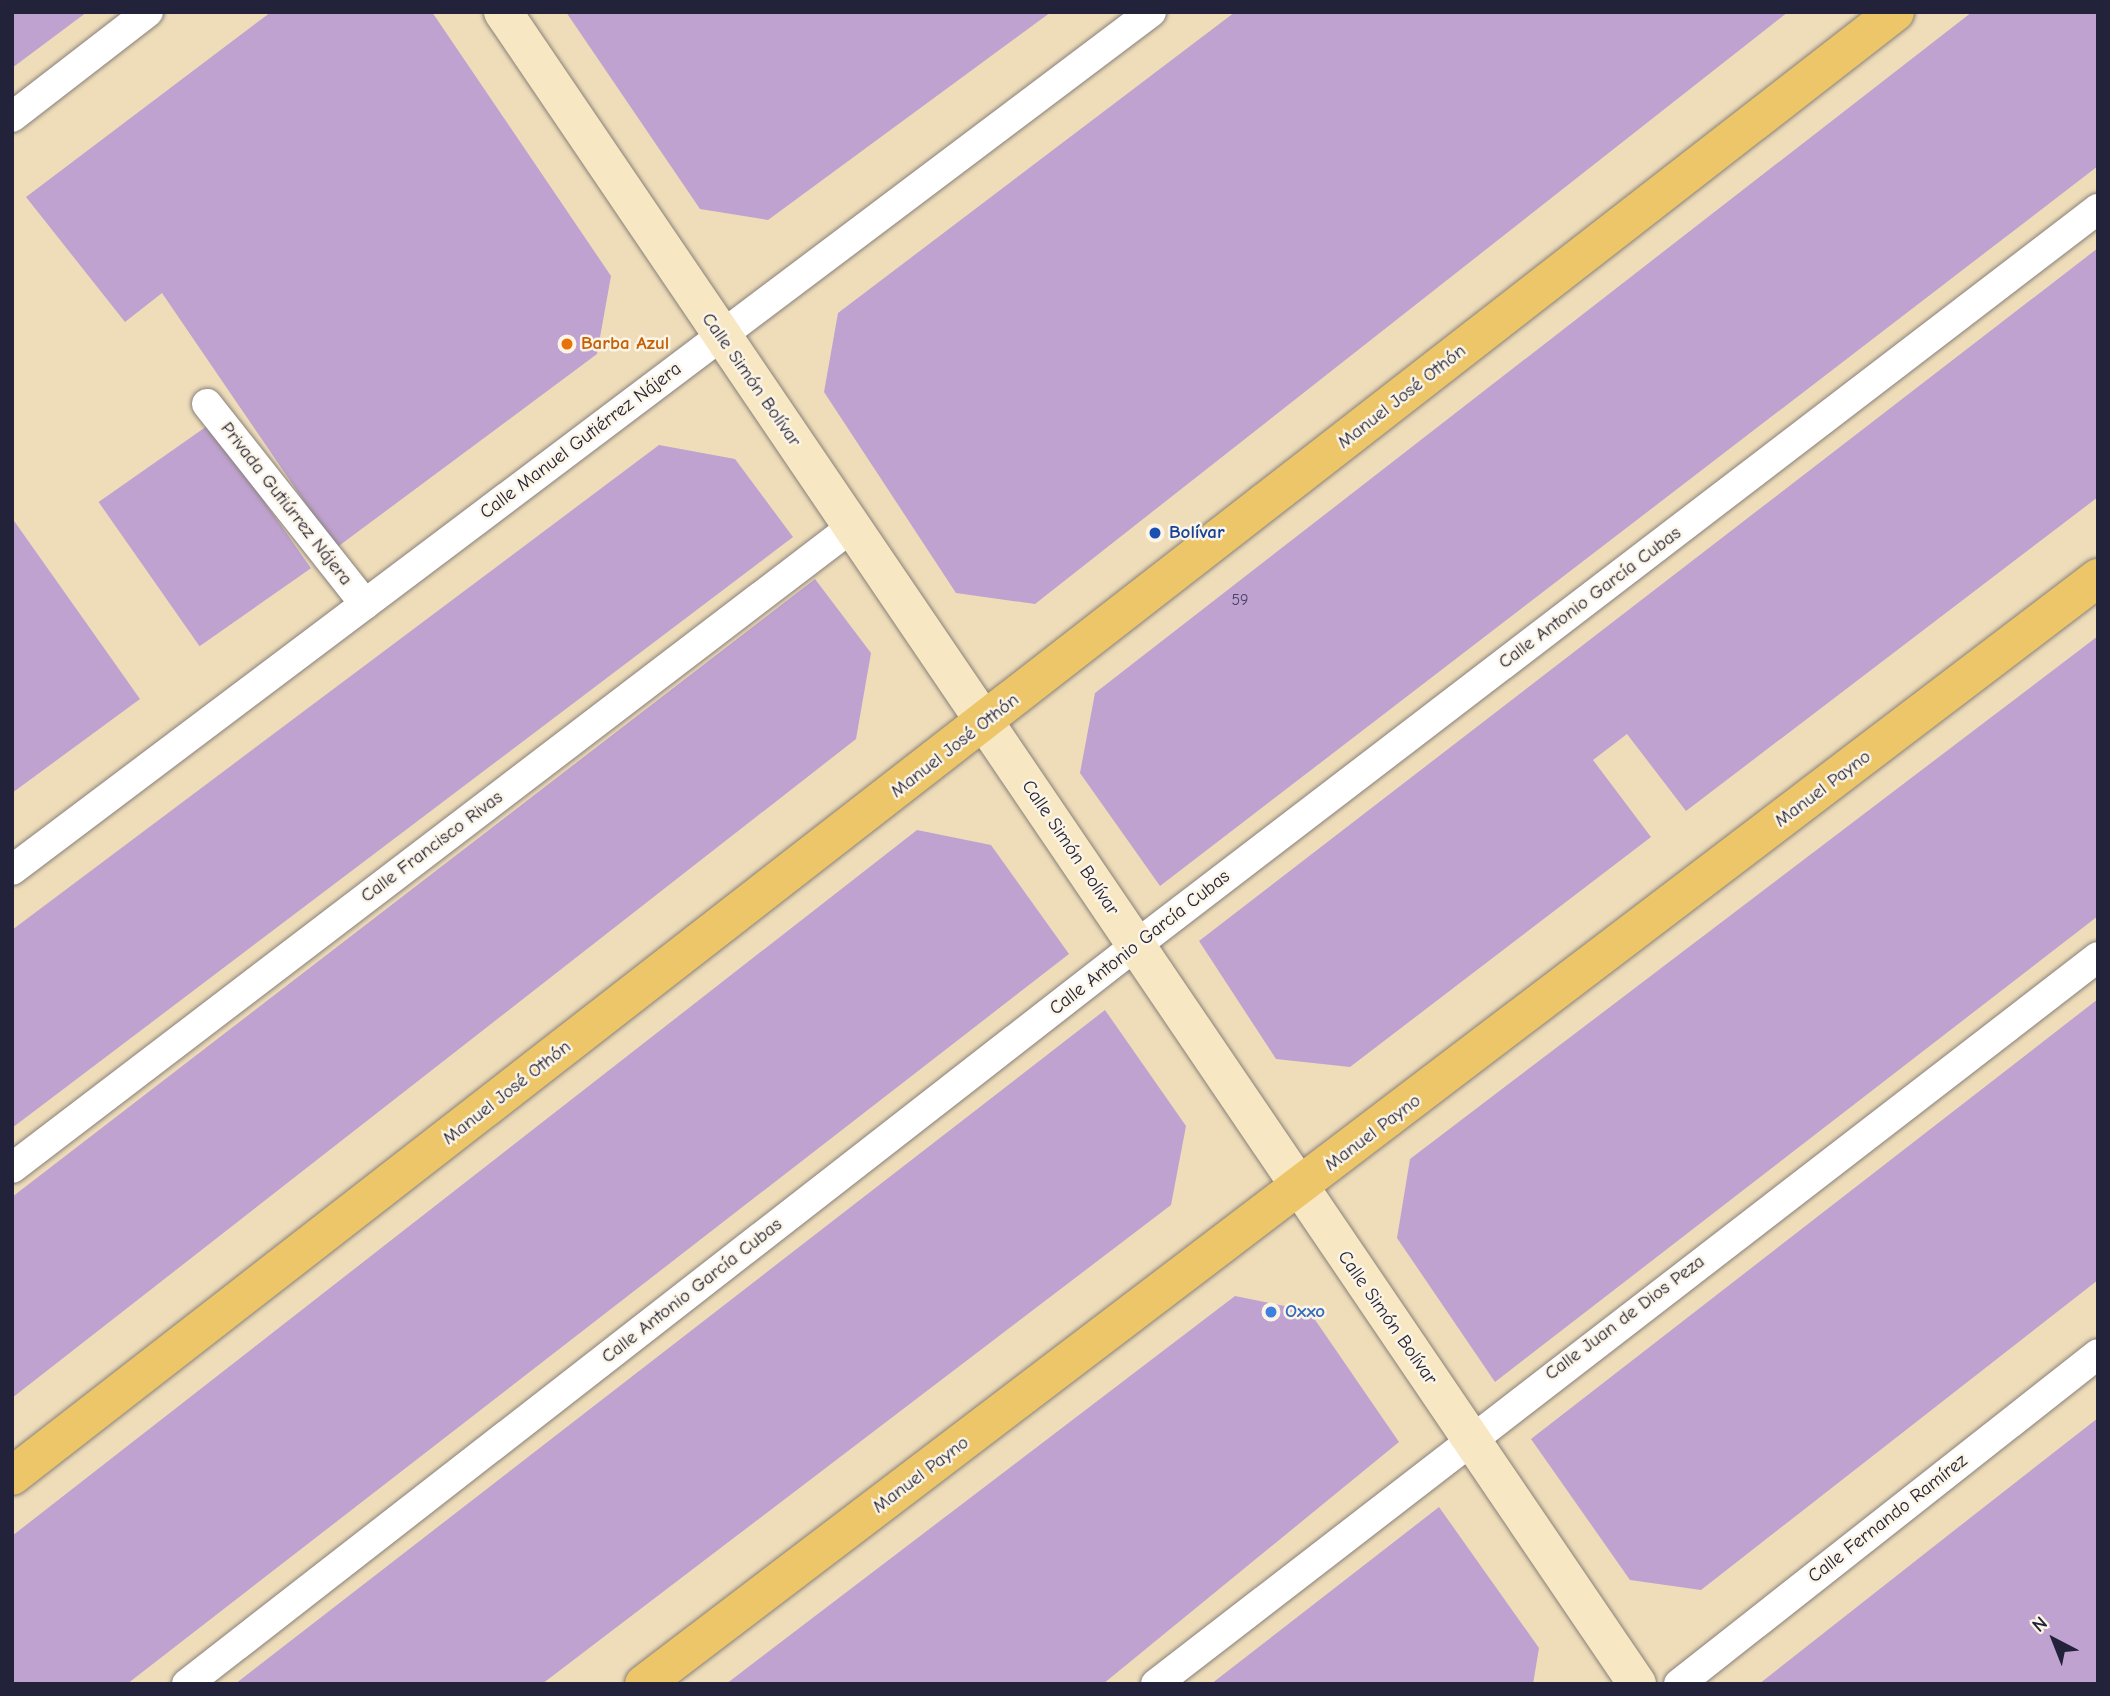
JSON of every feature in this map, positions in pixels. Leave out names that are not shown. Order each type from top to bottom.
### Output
[{"type":"main road","name":"Manuel José Othón","points":[[12,1476],[1895,12]]},
{"type":"main road","name":"Manuel Payno","points":[[644,1684],[1299,1190],[2098,578]]},
{"type":"street","points":[[12,117],[148,12]]},
{"type":"street","name":"Calle Simón Bolívar","points":[[503,12],[1299,1190],[1637,1684]]},
{"type":"street","name":"Calle Manuel Gutiérrez Nájera","points":[[12,870],[1151,12]]},
{"type":"street","name":"Calle Antonio García Cubas","points":[[187,1684],[1135,946],[2098,209]]},
{"type":"street","name":"Privada Gutiúrrez Nájera","points":[[207,404],[365,604]]},
{"type":"street","name":"Calle Francisco Rivas","points":[[12,1168],[852,527]]},
{"type":"street","name":"Calle Juan de Dios Peza","points":[[1156,1684],[1469,1437],[2098,957]]},
{"type":"street","name":"Calle Fernando Ramírez","points":[[1679,1684],[2098,1354]]},
{"type":"building","points":[[12,12],[87,12],[12,68]]},
{"type":"building","points":[[271,12],[432,12],[611,276],[597,354],[336,548],[162,293],[125,322],[26,197]]},
{"type":"building","points":[[566,12],[1051,12],[768,220],[700,209]]},
{"type":"building","points":[[1235,12],[1788,12],[1035,604],[956,593],[824,392],[838,313]]},
{"type":"building","points":[[1972,12],[2098,12],[2098,166],[1160,886],[1080,773],[1095,693]]},
{"type":"building","points":[[2098,248],[2098,497],[1686,811],[1627,734],[1593,760],[1651,837],[1350,1067],[1276,1059],[1199,941]]},
{"type":"building","points":[[210,424],[311,568],[200,646],[99,502]]},
{"type":"building","points":[[659,445],[735,459],[793,537],[12,1128],[12,930]]},
{"type":"building","points":[[12,518],[140,699],[12,793]]},
{"type":"building","points":[[815,579],[871,653],[856,739],[12,1398],[12,1197]]},
{"type":"building","points":[[2098,636],[2098,916],[1495,1382],[1397,1238],[1410,1159]]},
{"type":"building","points":[[917,830],[991,845],[1069,954],[127,1684],[12,1684],[12,1536]]},
{"type":"building","points":[[2098,999],[2098,1280],[1701,1590],[1630,1580],[1531,1439]]},
{"type":"building","points":[[1105,1010],[1186,1126],[1171,1205],[542,1684],[235,1684]]},
{"type":"building","points":[[1235,1296],[1309,1311],[1399,1442],[1103,1684],[726,1684]]},
{"type":"building","points":[[2098,1418],[2098,1684],[1759,1684],[1956,1529]]},
{"type":"building","points":[[1439,1507],[1539,1648],[1533,1684],[1211,1684]]},
{"type":"place","name":"Barba Azul","points":[[567,344]]},
{"type":"place","name":"Bolívar","points":[[1155,533]]},
{"type":"place","name":"Oxxo","points":[[1271,1312]]}]
